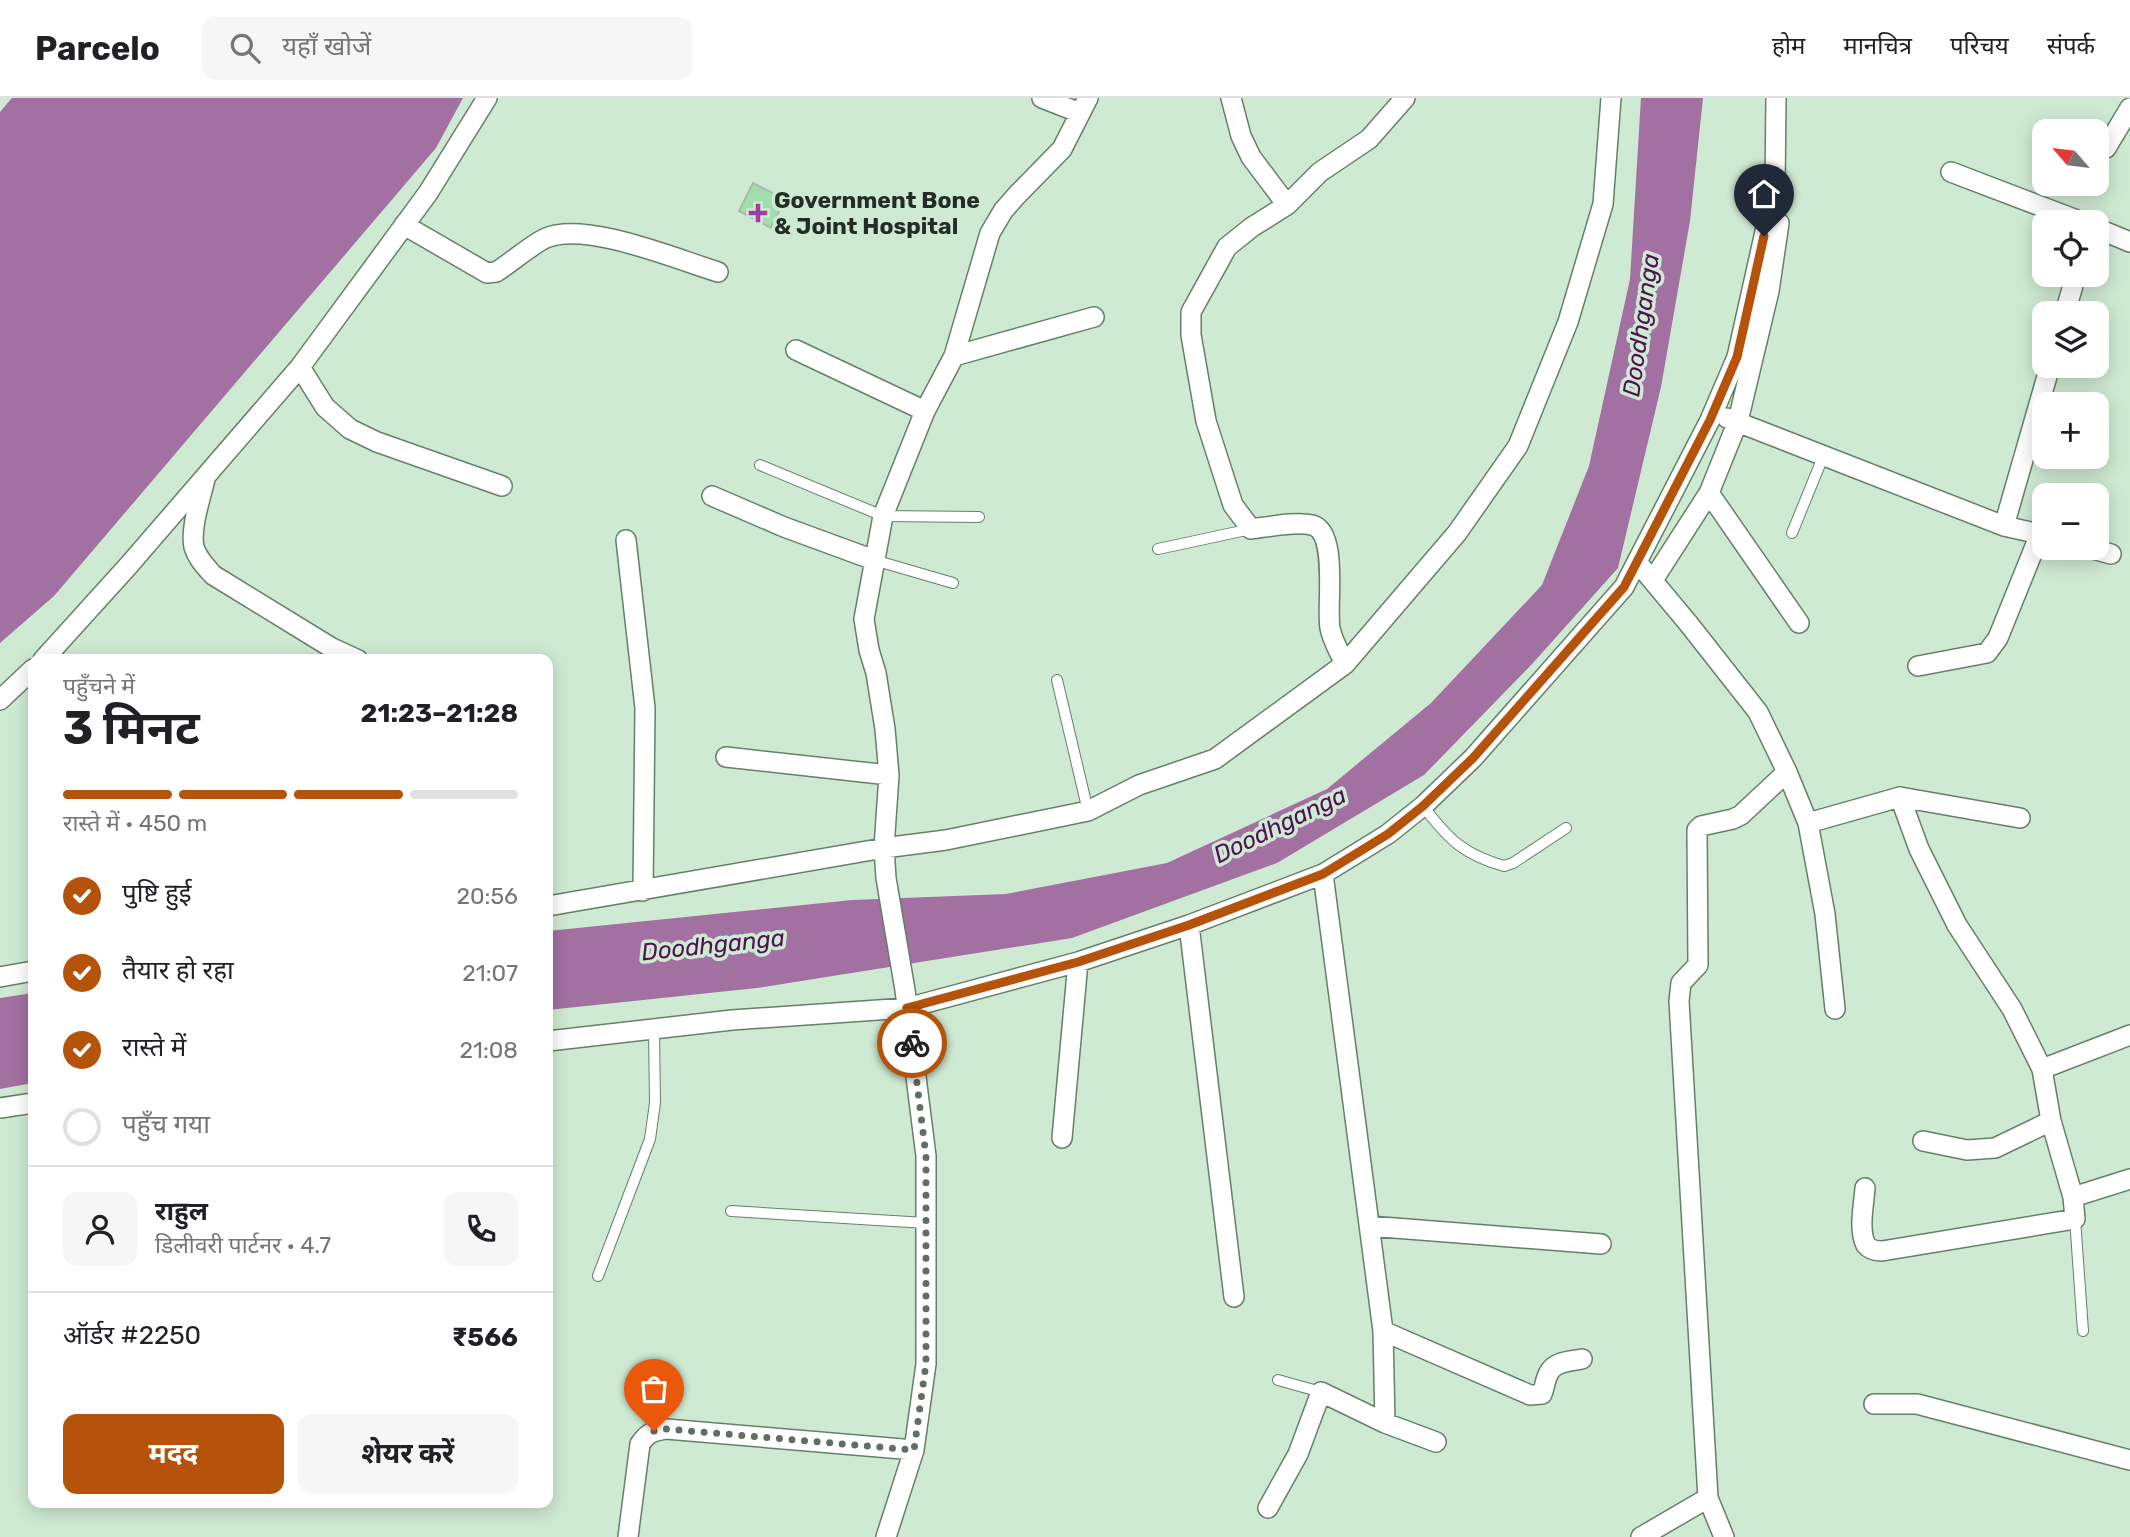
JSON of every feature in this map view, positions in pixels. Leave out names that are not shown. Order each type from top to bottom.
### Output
[{"type":"street","points":[[48,654],[300,367],[428,192],[487,98]]},
{"type":"street","points":[[886,1537],[914,1450],[926,1364],[926,1156],[906,999],[886,878],[884,848],[889,775],[876,673],[864,619],[883,516],[925,411],[954,356],[990,233],[1003,211],[1062,149],[1084,106],[1042,98]]},
{"type":"street","points":[[1231,98],[1241,136],[1251,157],[1287,205]]},
{"type":"street","points":[[1345,664],[1330,629],[1328,546],[1323,533],[1313,526],[1301,524],[1251,529],[1233,505],[1206,421],[1191,335],[1191,312],[1227,247],[1287,205],[1320,172],[1369,139],[1405,98]]},
{"type":"street","points":[[553,905],[884,848],[946,840],[1088,811],[1139,785],[1215,759],[1345,664],[1457,533],[1518,446],[1568,322],[1603,204],[1611,98]]},
{"type":"street","points":[[1653,580],[1709,494],[1738,421],[1769,291],[1779,225],[1775,187],[1776,98]]},
{"type":"street","points":[[2109,143],[2130,108]]},
{"type":"street","points":[[1951,172],[2051,210]]},
{"type":"street","points":[[553,1040],[906,999],[1078,962],[1189,925],[1323,874],[1388,834],[1423,806],[1473,758],[1624,587],[1713,414],[1737,357],[1775,187]]},
{"type":"street","points":[[404,225],[487,273],[496,272],[546,238],[574,233],[606,237],[718,272]]},
{"type":"street","points":[[2109,233],[2130,242]]},
{"type":"street","points":[[954,356],[1094,317]]},
{"type":"street","points":[[796,350],[925,411]]},
{"type":"street","points":[[300,367],[325,407],[349,429],[377,442],[502,486]]},
{"type":"street","points":[[2004,526],[2047,378]]},
{"type":"street","points":[[1713,414],[1738,421],[1823,457],[2004,526],[2032,533]]},
{"type":"street","points":[[205,478],[194,530],[194,546],[200,561],[213,575],[345,654]]},
{"type":"street","points":[[1709,494],[1799,624]]},
{"type":"street","points":[[712,496],[784,527],[874,560]]},
{"type":"street","points":[[626,540],[645,708],[643,891]]},
{"type":"street","points":[[1918,666],[1987,653],[1997,638],[2032,558]]},
{"type":"street","points":[[1637,562],[1758,712],[1787,772],[1808,824],[1825,915],[1835,1009]]},
{"type":"street","points":[[0,699],[28,674]]},
{"type":"street","points":[[726,757],[889,775]]},
{"type":"street","points":[[1724,1537],[1708,1498],[1679,1001],[1681,983],[1698,965],[1696,835],[1701,827],[1741,815],[1787,772]]},
{"type":"street","points":[[1808,824],[1900,797],[2020,818]]},
{"type":"street","points":[[1865,1188],[1863,1230],[1866,1245],[1875,1251],[2075,1219],[2073,1197],[2051,1121],[2042,1069],[2012,1009],[1957,925],[1919,849],[1900,797]]},
{"type":"street","points":[[1323,874],[1383,1331],[1385,1423]]},
{"type":"street","points":[[1189,925],[1234,1297]]},
{"type":"street","points":[[1062,1138],[1078,962]]},
{"type":"street","points":[[0,977],[28,972]]},
{"type":"street","points":[[2042,1069],[2130,1035]]},
{"type":"street","points":[[0,1108],[28,1104]]},
{"type":"street","points":[[1923,1141],[1967,1150],[1995,1149],[2051,1121]]},
{"type":"street","points":[[2073,1197],[2130,1179]]},
{"type":"street","points":[[1369,1226],[1601,1244]]},
{"type":"street","points":[[1383,1331],[1530,1395],[1542,1394],[1549,1372],[1556,1366],[1562,1362],[1582,1359]]},
{"type":"street","points":[[1268,1508],[1298,1454],[1321,1392],[1385,1423],[1436,1442]]},
{"type":"street","points":[[1874,1404],[1917,1404],[2130,1460]]},
{"type":"street","points":[[628,1537],[640,1444],[646,1435],[654,1431],[666,1429],[914,1450]]},
{"type":"street","points":[[1641,1537],[1708,1498]]},
{"type":"lane","points":[[1792,533],[1823,457]]},
{"type":"lane","points":[[761,465],[883,516],[979,517]]},
{"type":"lane","points":[[1157,549],[1251,529]]},
{"type":"lane","points":[[874,560],[953,583]]},
{"type":"lane","points":[[1057,680],[1088,811]]},
{"type":"lane","points":[[1423,806],[1454,843],[1504,866],[1513,863],[1566,828]]},
{"type":"lane","points":[[598,1276],[650,1139],[655,1102],[654,1029]]},
{"type":"lane","points":[[731,1211],[926,1223]]},
{"type":"lane","points":[[2075,1219],[2083,1331]]},
{"type":"lane","points":[[1278,1380],[1321,1392]]},
{"type":"water","points":[[12,98],[463,98],[436,148],[54,596],[0,643],[0,112]]},
{"type":"water","name":"Doodhganga","points":[[1641,98],[1703,98],[1690,221],[1661,387],[1618,568],[1533,663],[1424,775],[1277,863],[1072,938],[757,988],[553,1009],[553,930],[852,900],[1006,894],[1167,863],[1327,789],[1431,703],[1542,585],[1589,466],[1630,279]]},
{"type":"water","points":[[28,994],[28,1084],[0,1089],[0,998]]},
{"type":"building","points":[[753,183],[785,199],[771,228],[739,211]]},
{"type":"way so far","points":[[654,1431],[666,1429],[914,1450],[926,1364],[926,1156],[912,1043]]},
{"type":"place","name":"Government Bone & Joint Hospital","points":[[758,213]]},
{"type":"route","points":[[912,1043],[907,1008],[1078,962],[1189,925],[1323,874],[1388,834],[1423,806],[1473,758],[1624,587],[1710,420],[1737,357],[1764,236]]}]
